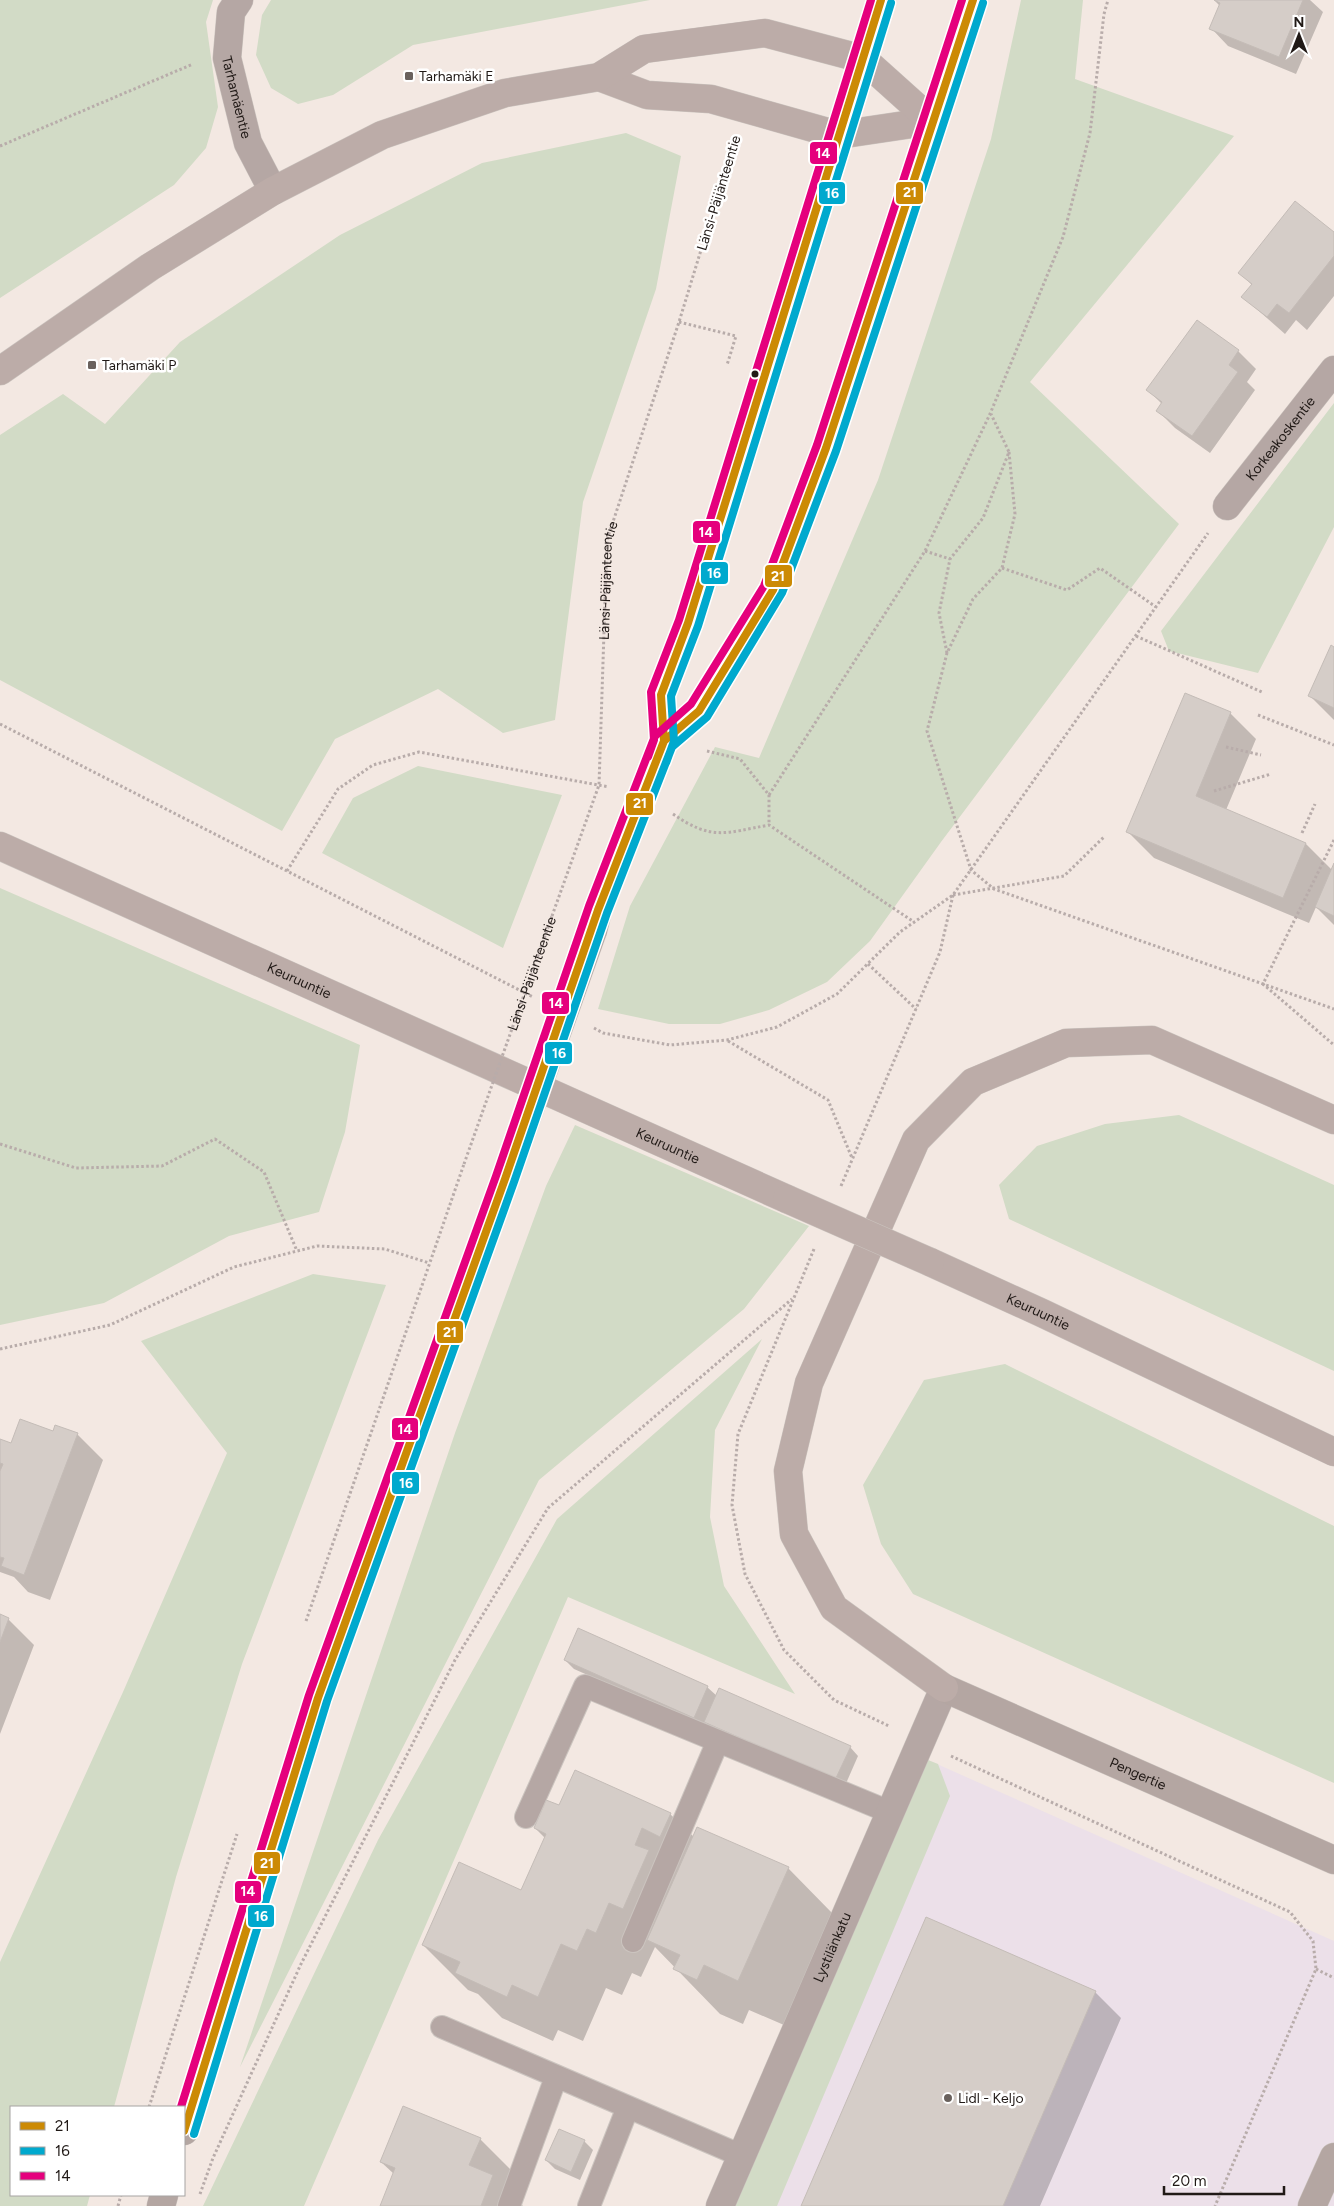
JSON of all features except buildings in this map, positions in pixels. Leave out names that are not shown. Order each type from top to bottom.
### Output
[{"type":"highway","points":[[0,370],[150,266],[273,191],[392,132],[505,93],[599,77],[644,49],[765,33],[863,59],[932,121]]},
{"type":"highway","points":[[599,77],[647,95],[711,99],[745,107],[838,135],[932,121]]},
{"type":"highway","name":"Keuruuntie","points":[[0,846],[930,1262],[1042,1313],[1334,1452]]},
{"type":"highway","points":[[944,1688],[834,1608],[794,1534],[788,1471],[809,1383],[916,1140],[973,1082],[1066,1043],[1152,1040],[1332,1118]]},
{"type":"main road","points":[[185,2128],[318,1698],[593,930],[664,741],[661,695],[691,614],[881,0]]},
{"type":"main road","points":[[664,741],[699,711],[774,590],[826,448],[973,0]]},
{"type":"main road","name":"Pengertie","points":[[944,1688],[1334,1860]]},
{"type":"main road","points":[[1312,2206],[1334,2157]]},
{"type":"street","name":"Tarhamäentie","points":[[238,0],[231,12],[227,58],[248,143],[273,191]]},
{"type":"street","name":"Korkeakoskentie","points":[[1227,506],[1334,370]]},
{"type":"street","name":"Lystilänkatu","points":[[720,2206],[892,1813],[944,1688]]},
{"type":"lane","points":[[526,1817],[585,1686],[892,1813]]},
{"type":"lane","points":[[633,1941],[718,1741]]},
{"type":"lane","points":[[442,2027],[742,2156]]},
{"type":"lane","points":[[509,2206],[556,2077]]},
{"type":"lane","points":[[589,2206],[628,2107]]},
{"type":"path","points":[[769,825],[769,795],[924,551],[990,414],[1062,237],[1090,133],[1104,14],[1108,0]]},
{"type":"path","points":[[0,146],[187,65],[227,58]]},
{"type":"path","name":"Länsi-Päijänteentie","points":[[464,1164],[599,785],[607,540],[679,322],[745,107]]},
{"type":"path","points":[[679,322],[736,336],[727,365]]},
{"type":"path","points":[[990,414],[1009,452],[1015,514],[1002,568],[973,599],[947,653],[927,731],[970,870],[994,889],[1334,1009]]},
{"type":"path","points":[[947,653],[940,613],[950,559],[983,518],[1009,452]]},
{"type":"path","points":[[586,1024],[604,1033],[670,1045],[728,1040],[777,1027],[837,994],[900,932],[953,895],[1227,506]]},
{"type":"path","points":[[924,551],[950,559]]},
{"type":"path","points":[[1002,568],[1067,590],[1100,568],[1156,607]]},
{"type":"path","points":[[1136,636],[1262,692]]},
{"type":"path","points":[[1258,715],[1334,745]]},
{"type":"path","points":[[0,724],[535,998]]},
{"type":"path","points":[[664,741],[740,759],[769,795]]},
{"type":"path","points":[[1226,747],[1261,755]]},
{"type":"path","points":[[287,870],[338,789],[373,765],[419,752],[643,794],[693,827],[719,834],[769,825],[914,922]]},
{"type":"path","points":[[1214,791],[1271,774]]},
{"type":"path","points":[[1302,833],[1315,804]]},
{"type":"path","points":[[953,895],[1064,876],[1105,836]]},
{"type":"path","points":[[1263,984],[1334,840]]},
{"type":"path","points":[[868,964],[916,1009]]},
{"type":"path","points":[[1263,984],[1334,1045]]},
{"type":"path","points":[[728,1040],[828,1100],[853,1158]]},
{"type":"path","points":[[0,1144],[76,1168],[162,1166],[215,1139],[264,1172],[297,1251]]},
{"type":"path","points":[[0,1349],[110,1325],[234,1267],[317,1246],[385,1249],[429,1263]]},
{"type":"path","points":[[198,2198],[213,2158],[301,1964],[411,1747],[456,1660],[548,1508],[794,1297]]},
{"type":"path","points":[[920,1742],[1290,1912],[1313,1941],[1316,1969],[1215,2206]]},
{"type":"path","points":[[1316,1969],[1334,1978]]},
{"type":"shaded area","points":[[928,1760],[1334,1941],[1334,2206],[733,2206]]},
{"type":"green space","points":[[0,0],[213,0],[206,22],[218,107],[206,148],[174,185],[0,298]]},
{"type":"green space","points":[[271,0],[650,0],[413,45],[333,95],[298,104],[271,88],[256,55],[262,15]]},
{"type":"green space","points":[[1021,0],[1083,0],[1075,79],[1234,136],[1030,382],[1179,524],[941,842],[870,941],[827,982],[769,1010],[720,1024],[669,1024],[598,1009],[630,906],[715,747],[759,758],[878,480],[991,139]]},
{"type":"green space","points":[[626,133],[681,156],[656,289],[583,502],[555,720],[503,733],[438,689],[335,739],[282,831],[0,680],[0,435],[63,394],[105,424],[180,342],[340,235],[482,163]]},
{"type":"green space","points":[[1334,403],[1334,527],[1258,673],[1169,651],[1161,631]]},
{"type":"green space","points":[[418,766],[562,795],[503,948],[322,853],[353,798]]},
{"type":"green space","points":[[0,888],[360,1045],[345,1132],[319,1212],[229,1236],[104,1303],[0,1325]]},
{"type":"green space","points":[[1179,1115],[1334,1185],[1334,1371],[1009,1219],[999,1185],[1037,1146],[1105,1124]]},
{"type":"green space","points":[[575,1125],[809,1226],[744,1309],[539,1480],[240,2067],[455,1433],[546,1186]]},
{"type":"green space","points":[[313,1274],[386,1285],[242,1664],[176,1877],[114,2106],[10,2106],[10,2196],[90,2196],[87,2206],[0,2206],[0,1962],[123,1692],[227,1453],[141,1341]]},
{"type":"green space","points":[[762,1339],[715,1430],[710,1517],[724,1586],[795,1694],[568,1597],[304,2206],[203,2206],[378,1840],[557,1519]]},
{"type":"green space","points":[[1005,1364],[1334,1526],[1334,1783],[913,1594],[881,1544],[863,1485],[924,1380]]},
{"type":"green space","points":[[928,1760],[938,1764],[950,1796],[777,2206],[733,2206]]},
{"type":"transit line","name":"14","points":[[648,757],[654,740],[651,692],[679,620],[871,0]]},
{"type":"transit line","name":"21","points":[[185,2128],[318,1698],[505,1179],[598,910],[664,741],[661,695],[688,623],[881,0]]},
{"type":"transit line","name":"14","points":[[181,2106],[309,1695],[496,1176],[589,906],[655,736],[691,704],[764,586],[817,445],[962,0]]},
{"type":"transit line","name":"21","points":[[664,741],[699,711],[773,590],[826,448],[973,0]]},
{"type":"transit line","name":"16","points":[[666,763],[674,741],[671,696],[698,626],[891,3]]},
{"type":"transit line","name":"16","points":[[194,2134],[327,1701],[514,1182],[607,913],[672,747],[707,717],[782,593],[836,451],[983,3]]},
{"type":"place","name":"Tarhamäki E","points":[[409,76]]},
{"type":"place","name":"Tarhamäki P","points":[[92,365]]},
{"type":"place","name":"Lidl - Keljo","points":[[948,2098]]}]
